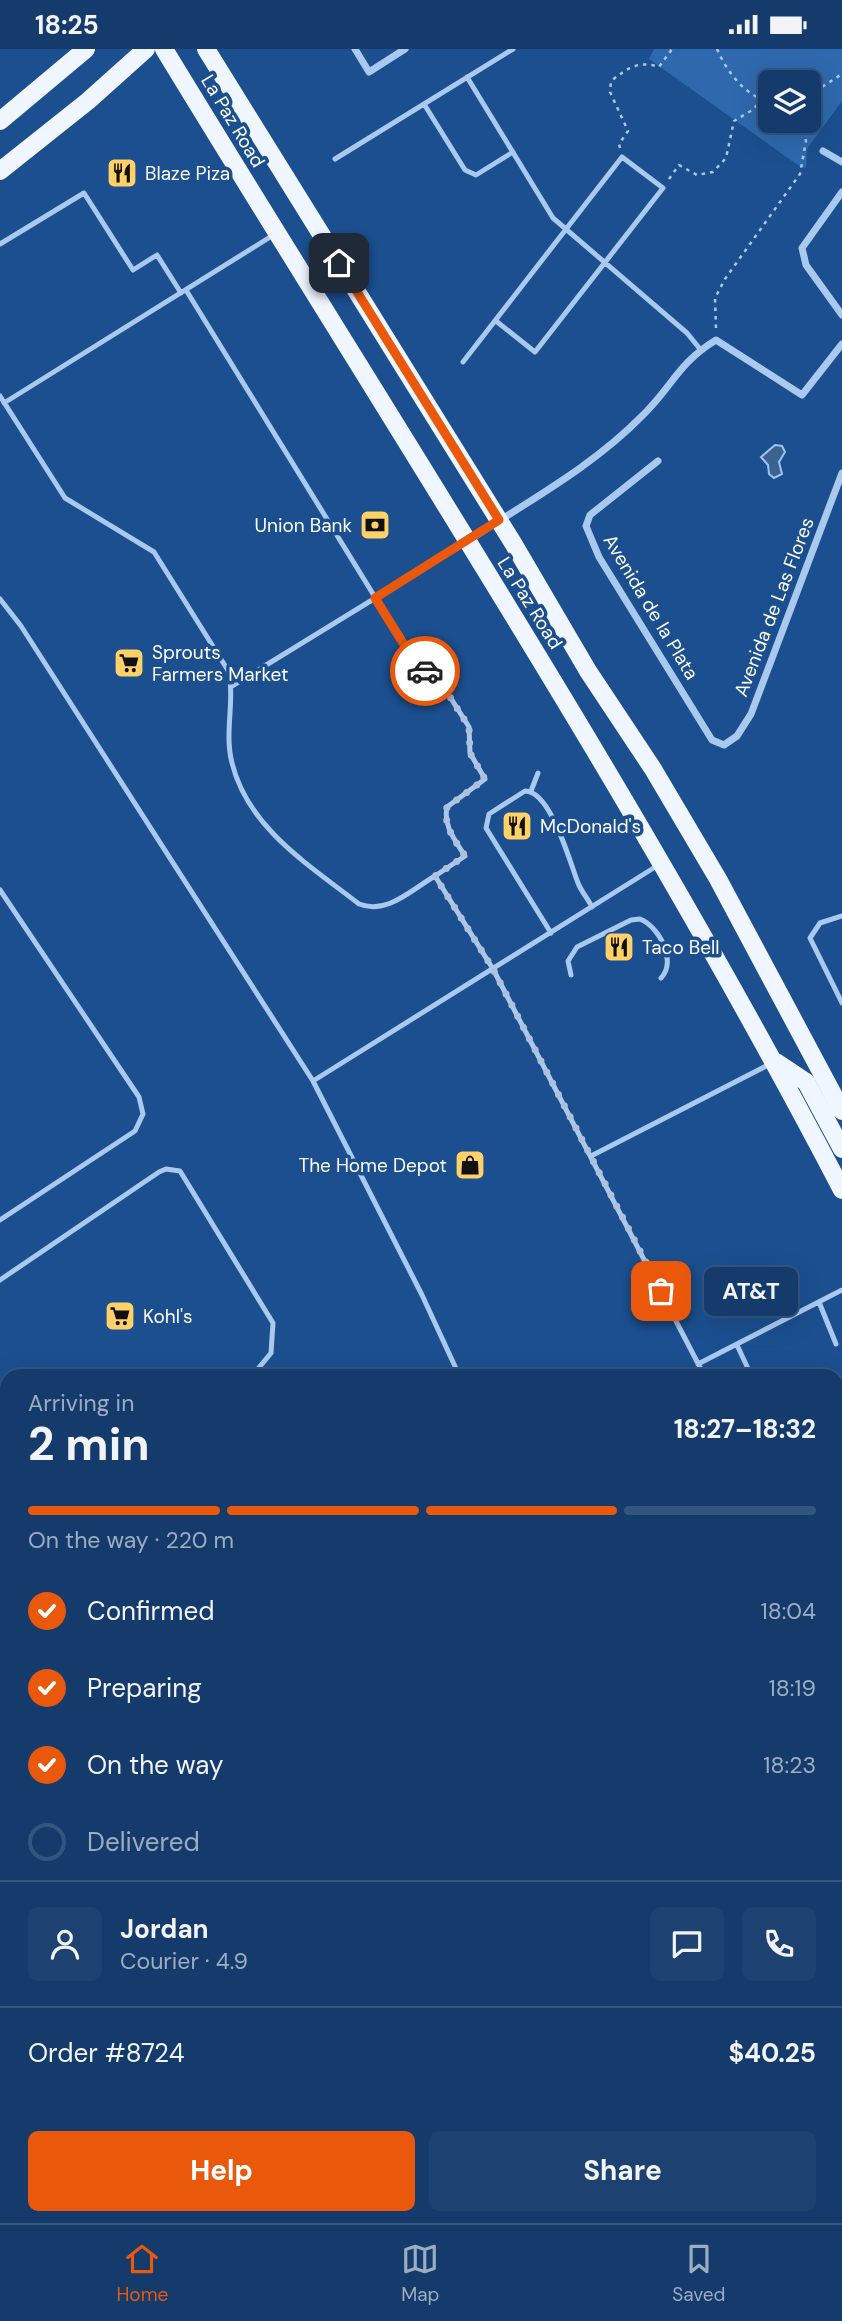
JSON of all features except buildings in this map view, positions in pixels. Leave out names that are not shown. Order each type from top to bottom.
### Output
[{"type":"main road","points":[[0,121],[86,49]]},
{"type":"main road","points":[[0,171],[89,101],[146,49]]},
{"type":"main road","name":"La Paz Road","points":[[164,49],[663,863],[775,1062],[842,1190]]},
{"type":"main road","name":"La Paz Road","points":[[206,49],[718,879],[837,1090],[842,1111]]},
{"type":"main road","points":[[775,1062],[806,1082],[842,1149]]},
{"type":"street","points":[[355,49],[369,72],[405,49]]},
{"type":"street","points":[[823,151],[842,162]]},
{"type":"street","points":[[842,191],[803,248],[806,265],[842,315]]},
{"type":"street","points":[[468,541],[584,467],[643,415],[691,355],[716,339],[802,395],[842,344]]},
{"type":"street","name":"Avenida de la Plata","points":[[658,461],[590,515],[586,526],[600,557],[712,740],[724,745]]},
{"type":"street","name":"Avenida de Las Flores","points":[[724,745],[737,736],[751,714],[842,473]]},
{"type":"lane","points":[[335,159],[513,49]]},
{"type":"lane","points":[[467,78],[553,218],[566,232],[687,333],[700,349]]},
{"type":"lane","points":[[424,104],[466,170],[475,175],[513,152]]},
{"type":"lane","points":[[463,362],[622,157],[663,188],[535,352],[496,321]]},
{"type":"lane","points":[[0,244],[84,193],[133,270],[157,255],[184,291],[418,667],[440,681],[469,727],[470,753],[485,779],[447,807],[445,817],[448,829],[465,856],[385,907],[372,909],[359,904],[279,841],[259,820],[232,763],[228,727],[232,686],[229,672],[154,552],[65,498],[0,396]]},
{"type":"lane","points":[[4,403],[277,234]]},
{"type":"lane","points":[[232,686],[468,541]]},
{"type":"lane","points":[[0,599],[21,626],[313,1081],[422,1295],[456,1369]]},
{"type":"lane","points":[[531,791],[538,773]]},
{"type":"lane","points":[[531,791],[525,791],[489,814],[486,828],[551,933]]},
{"type":"lane","points":[[531,791],[565,840],[576,876],[592,907]]},
{"type":"lane","points":[[313,1081],[663,863]]},
{"type":"lane","points":[[435,876],[493,969],[701,1369]]},
{"type":"lane","points":[[0,890],[139,1097],[143,1114],[135,1131],[0,1220]]},
{"type":"lane","points":[[842,916],[820,923],[810,938],[842,1003]]},
{"type":"lane","points":[[571,975],[568,961],[577,947],[631,920],[640,919],[653,928],[669,958],[667,972],[661,978]]},
{"type":"lane","points":[[591,1156],[775,1062]]},
{"type":"lane","points":[[0,1280],[159,1172],[166,1169],[180,1171],[273,1323],[271,1353],[258,1369]]},
{"type":"lane","points":[[698,1364],[842,1290]]},
{"type":"lane","points":[[819,1302],[836,1345]]},
{"type":"lane","points":[[737,1345],[748,1369]]},
{"type":"path","points":[[622,157],[619,144],[628,131],[610,92],[611,81],[632,66],[644,62],[659,67],[672,49]]},
{"type":"path","points":[[717,49],[735,79],[758,97]]},
{"type":"path","points":[[821,88],[842,74]]},
{"type":"path","points":[[663,188],[679,165],[697,175],[713,172],[726,158],[734,121],[754,109],[758,103]]},
{"type":"path","points":[[716,339],[715,298],[800,174],[806,141],[804,133]]},
{"type":"shaded area","points":[[654,49],[842,49],[842,101],[821,130],[821,70],[758,70],[758,133],[819,133],[807,149],[806,168],[799,166],[649,59]]},
{"type":"shaded area","points":[[775,445],[782,446],[785,452],[779,462],[782,474],[774,478],[769,474],[768,465],[761,457]]},
{"type":"way so far","points":[[425,671],[440,681],[469,727],[470,753],[485,779],[455,798],[447,807],[445,817],[448,829],[465,856],[435,876],[493,969],[661,1291]]},
{"type":"place","name":"Blaze Piza","points":[[122,173]]},
{"type":"place","name":"Union Bank","points":[[375,525]]},
{"type":"place","name":"Sprouts Farmers Market","points":[[129,663]]},
{"type":"place","name":"McDonald's","points":[[517,826]]},
{"type":"place","name":"Taco Bell","points":[[619,947]]},
{"type":"place","name":"The Home Depot","points":[[470,1165]]},
{"type":"place","name":"AT&T","points":[[661,1291]]},
{"type":"place","name":"Kohl's","points":[[120,1316]]},
{"type":"route","points":[[339,263],[499,520],[375,598],[418,667],[425,671]]}]
